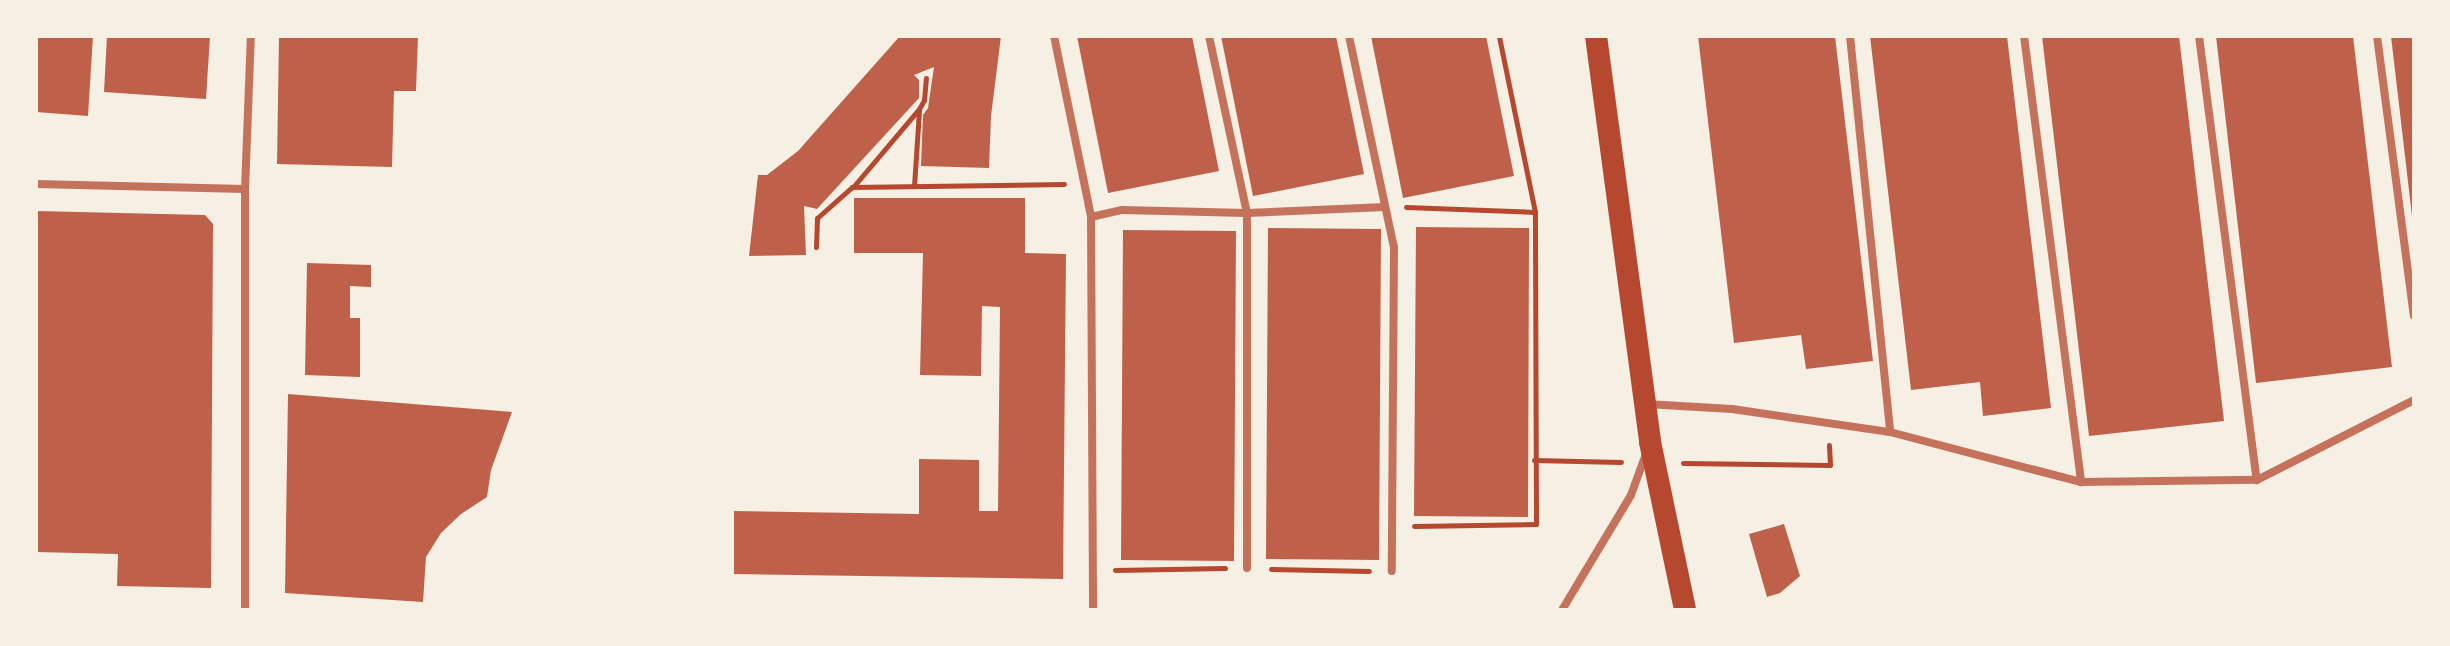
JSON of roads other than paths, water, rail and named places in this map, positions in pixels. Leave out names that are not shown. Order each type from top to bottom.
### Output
[{"type":"highway","points":[[1596,36],[1650,442],[1685,610]]},
{"type":"street","points":[[245,610],[245,189],[251,36]]},
{"type":"street","points":[[1054,36],[1091,217],[1093,610]]},
{"type":"street","points":[[1209,36],[1247,213],[1247,568]]},
{"type":"street","points":[[1349,36],[1394,247],[1392,571]]},
{"type":"street","points":[[1850,36],[1890,432]]},
{"type":"street","points":[[2024,36],[2081,482]]},
{"type":"street","points":[[2199,36],[2257,480]]},
{"type":"street","points":[[2377,36],[2414,316]]},
{"type":"street","points":[[36,184],[245,189]]},
{"type":"street","points":[[1091,217],[1122,210],[1247,213],[1385,207]]},
{"type":"street","points":[[1646,404],[1732,409],[1890,432],[2081,482],[2257,480],[2414,400]]},
{"type":"street","points":[[1562,610],[1631,495],[1650,442]]}]
